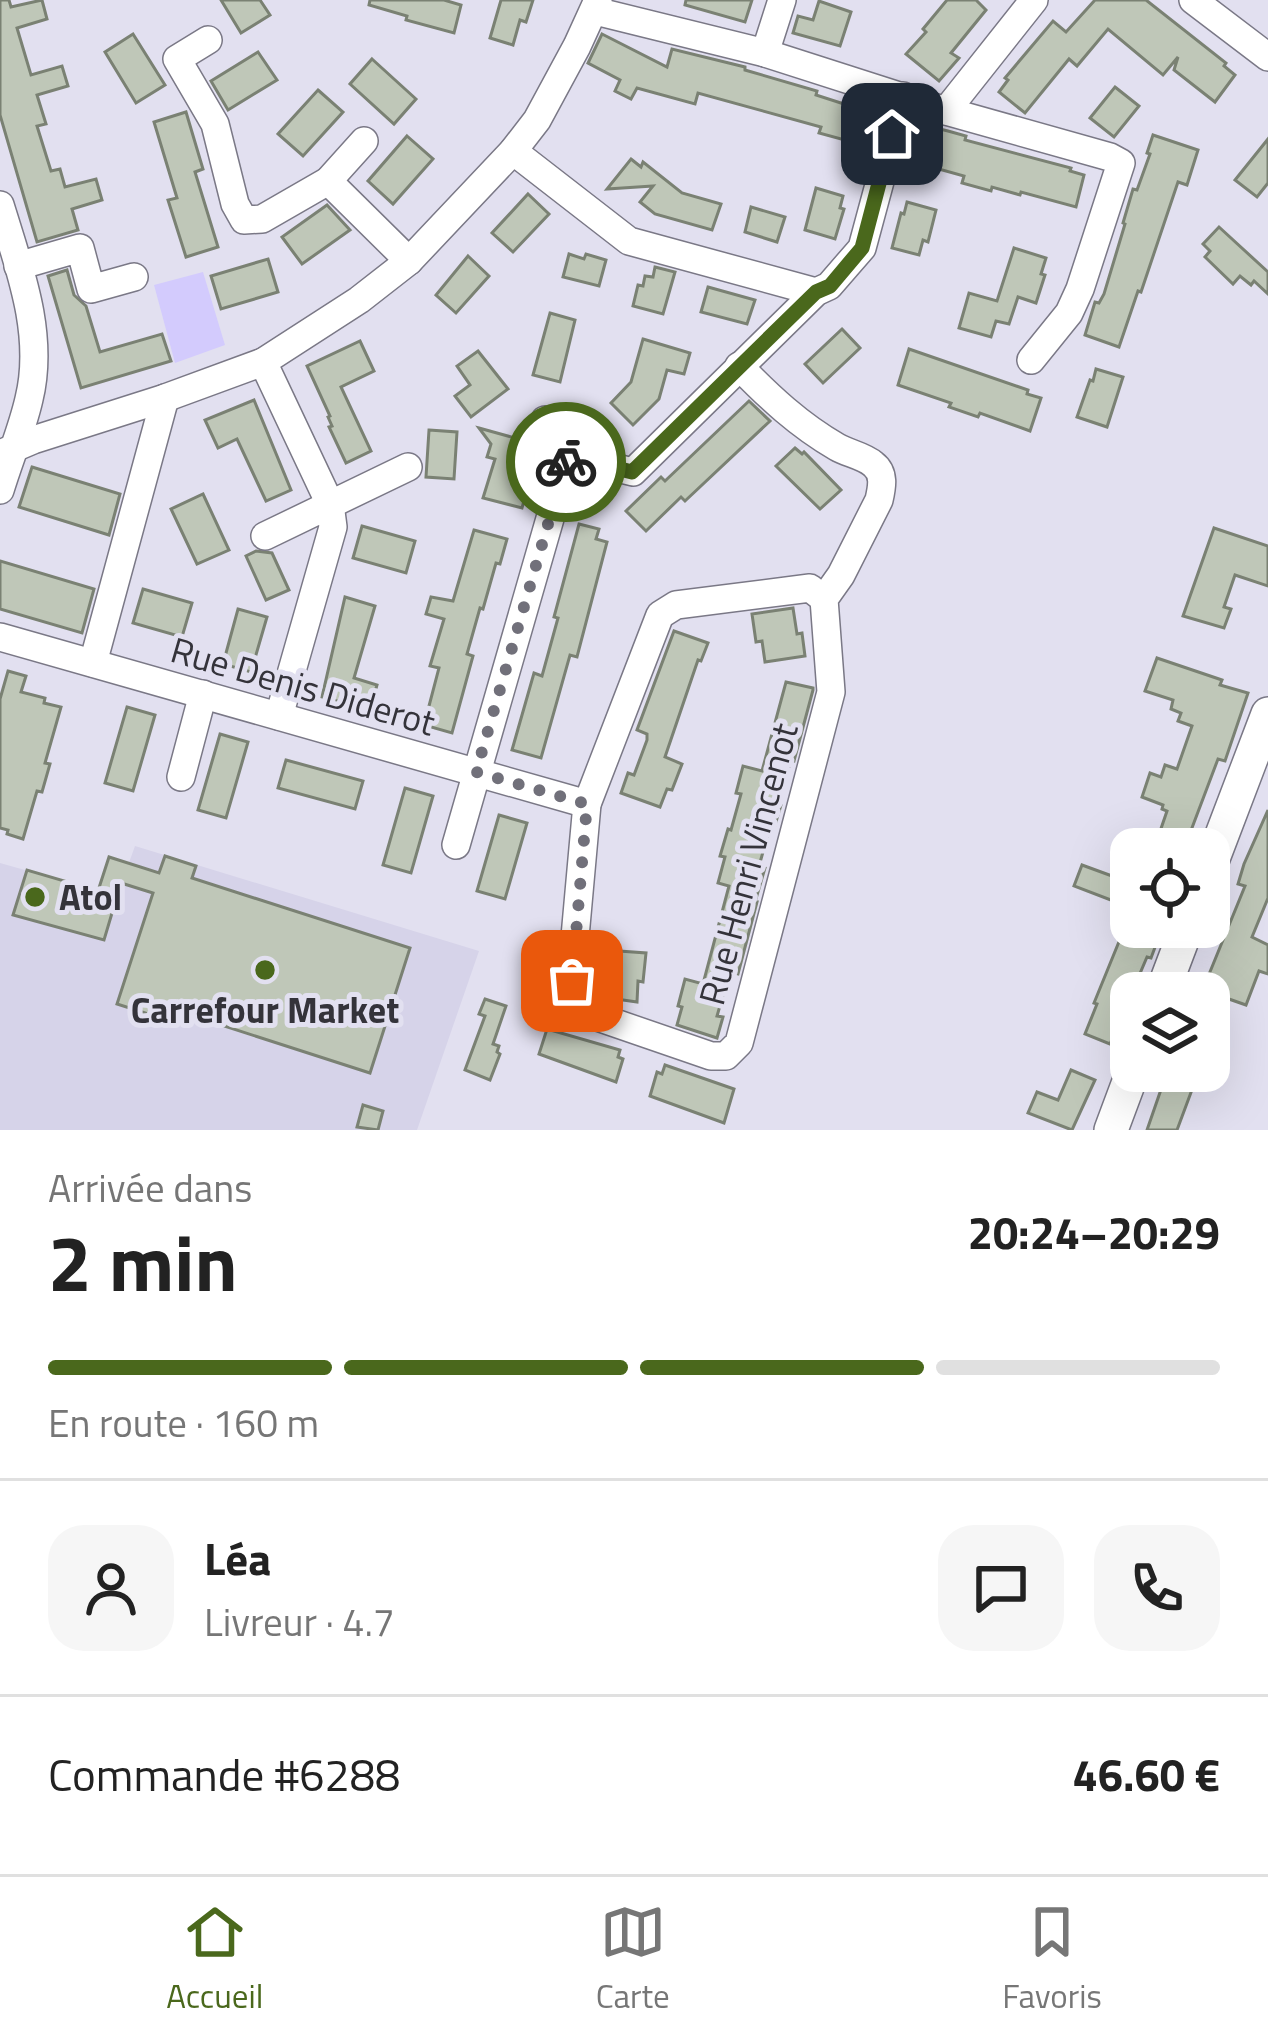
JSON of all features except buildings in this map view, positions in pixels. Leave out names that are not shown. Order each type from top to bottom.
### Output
[{"type":"street","points":[[765,53],[782,0]]},
{"type":"street","points":[[946,111],[1034,0]]},
{"type":"street","points":[[1193,0],[1268,58]]},
{"type":"street","points":[[6,452],[262,362],[358,300],[409,261],[513,152],[537,120],[596,5],[1110,157],[1120,164],[1080,290],[1069,313],[1030,360]]},
{"type":"street","points":[[208,40],[177,59],[215,124],[235,204],[244,220],[262,220],[328,181],[364,141]]},
{"type":"street","points":[[545,420],[536,448],[632,472],[816,292],[830,286],[862,248],[903,96]]},
{"type":"street","points":[[513,152],[629,241],[816,292]]},
{"type":"street","points":[[328,181],[409,261]]},
{"type":"street","points":[[0,205],[32,319],[34,356],[30,398],[6,452],[0,490]]},
{"type":"street","points":[[19,266],[80,248],[91,289],[134,277]]},
{"type":"street","points":[[262,362],[330,504],[333,527],[278,716]]},
{"type":"street","points":[[739,366],[777,405],[841,450],[873,464],[879,473],[879,500],[824,599]]},
{"type":"street","points":[[93,663],[165,398]]},
{"type":"street","points":[[455,845],[568,456]]},
{"type":"street","points":[[265,536],[408,467]]},
{"type":"street","name":"Rue Henri Vincenot","points":[[810,588],[824,599],[831,692],[739,1043],[726,1056],[711,1056],[586,1013],[574,999],[572,981],[587,804],[660,615],[676,605],[810,588]]},
{"type":"street","name":"Rue Denis Diderot","points":[[0,637],[587,804]]},
{"type":"street","points":[[181,777],[203,694]]},
{"type":"street","points":[[1225,828],[1268,714]]},
{"type":"street","points":[[1111,1130],[1125,1092]]},
{"type":"shaded area","points":[[203,272],[225,345],[175,363],[154,285]]},
{"type":"shaded area","points":[[135,846],[479,951],[417,1130],[0,1130],[0,863],[117,896]]},
{"type":"way so far","points":[[566,462],[476,772],[587,804],[572,981]]},
{"type":"place","name":"Atol","points":[[35,897]]},
{"type":"place","name":"Carrefour Market","points":[[265,970]]},
{"type":"route","points":[[566,462],[568,456],[632,472],[816,292],[830,286],[862,248],[892,134]]}]
